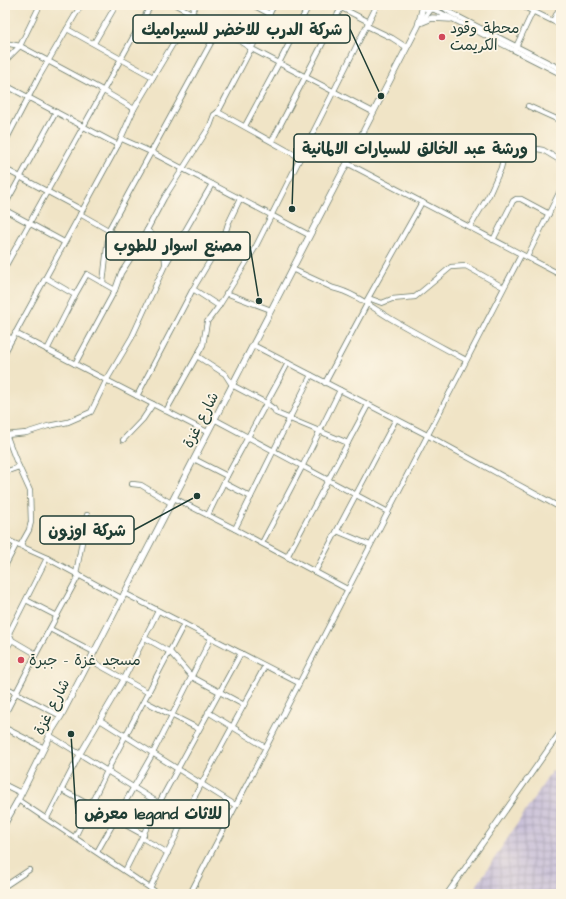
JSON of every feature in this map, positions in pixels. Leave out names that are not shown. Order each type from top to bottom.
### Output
[{"type":"main road","points":[[423,5],[425,8],[433,8]]},
{"type":"main road","name":"شارع غزة","points":[[419,24],[423,5]]},
{"type":"main road","name":"شارع غزة","points":[[5,823],[50,736],[49,735],[61,716],[406,47],[419,24],[433,8]]},
{"type":"main road","points":[[419,24],[432,18],[450,19]]},
{"type":"street","points":[[5,142],[28,96],[81,5]]},
{"type":"street","points":[[94,43],[116,5]]},
{"type":"street","points":[[5,267],[102,90],[151,5]]},
{"type":"street","points":[[176,5],[219,28],[252,49],[373,112]]},
{"type":"street","points":[[5,352],[64,242],[122,139],[134,109],[196,5]]},
{"type":"street","points":[[253,5],[270,14]]},
{"type":"street","points":[[75,364],[115,290],[121,272],[138,247],[164,198],[210,126],[214,115],[218,112],[274,5]]},
{"type":"street","points":[[245,126],[309,5]]},
{"type":"street","points":[[166,411],[190,367],[198,356],[203,345],[207,322],[249,258],[299,157],[368,24],[376,5]]},
{"type":"street","points":[[440,5],[451,13],[561,69]]},
{"type":"street","points":[[521,5],[561,25]]},
{"type":"street","points":[[553,21],[561,5]]},
{"type":"street","points":[[5,61],[20,46],[38,6]]},
{"type":"street","points":[[272,141],[306,77],[338,6],[406,47]]},
{"type":"street","points":[[433,8],[450,19],[561,74]]},
{"type":"street","points":[[516,47],[533,12]]},
{"type":"street","points":[[67,28],[153,76]]},
{"type":"street","points":[[103,283],[109,229],[219,28]]},
{"type":"street","points":[[5,43],[20,46],[134,109]]},
{"type":"street","points":[[5,85],[118,145]]},
{"type":"street","points":[[528,106],[561,121]]},
{"type":"street","points":[[5,205],[56,112]]},
{"type":"street","points":[[218,112],[299,157]]},
{"type":"street","points":[[122,139],[151,152],[309,235]]},
{"type":"street","points":[[470,228],[489,195],[501,168],[507,144],[523,151],[537,149],[543,150],[561,161]]},
{"type":"street","points":[[347,163],[561,275]]},
{"type":"street","points":[[5,169],[47,190],[138,247]]},
{"type":"street","points":[[5,566],[29,530],[31,522],[30,491],[6,433],[26,433],[68,422],[88,414],[93,408],[106,381],[132,336],[165,265],[212,184]]},
{"type":"street","points":[[527,258],[561,189]]},
{"type":"street","points":[[137,396],[193,289],[224,237],[228,224],[240,199]]},
{"type":"street","points":[[493,240],[513,201],[516,199],[521,199],[548,214]]},
{"type":"street","points":[[556,201],[561,203]]},
{"type":"street","points":[[325,383],[366,303],[422,202]]},
{"type":"street","points":[[5,210],[64,242]]},
{"type":"street","points":[[147,230],[161,246],[165,258],[165,265]]},
{"type":"street","points":[[190,894],[521,255]]},
{"type":"street","points":[[366,303],[371,299],[382,303],[392,299],[415,297],[451,266],[466,266],[504,287]]},
{"type":"street","points":[[292,269],[347,293],[466,360]]},
{"type":"street","points":[[47,350],[87,274],[115,290]]},
{"type":"street","points":[[46,278],[75,296]]},
{"type":"street","points":[[193,289],[218,306]]},
{"type":"street","points":[[226,294],[271,310]]},
{"type":"street","points":[[15,333],[207,432]]},
{"type":"street","points":[[5,335],[12,339]]},
{"type":"street","points":[[253,345],[427,435],[561,508]]},
{"type":"street","points":[[198,356],[225,374],[232,385],[266,403],[274,409],[276,413],[348,443]]},
{"type":"street","points":[[208,515],[227,476],[288,364]]},
{"type":"street","points":[[235,529],[311,375]]},
{"type":"street","points":[[262,543],[340,390]]},
{"type":"street","points":[[123,440],[143,419],[153,404]]},
{"type":"street","points":[[287,557],[368,405]]},
{"type":"street","points":[[214,419],[273,452],[388,512]]},
{"type":"street","points":[[315,572],[396,419]]},
{"type":"street","points":[[194,459],[227,476]]},
{"type":"street","points":[[5,472],[19,467]]},
{"type":"street","points":[[224,483],[251,497]]},
{"type":"street","points":[[132,484],[141,485],[208,515],[348,589]]},
{"type":"street","points":[[5,714],[78,574],[87,515]]},
{"type":"street","points":[[337,531],[370,545]]},
{"type":"street","points":[[5,539],[123,596],[158,611],[299,683]]},
{"type":"street","points":[[36,654],[12,640],[7,632],[26,600],[47,558]]},
{"type":"street","points":[[26,600],[57,616]]},
{"type":"street","points":[[47,818],[80,754],[124,679],[158,611]]},
{"type":"street","points":[[74,837],[184,624]]},
{"type":"street","points":[[50,629],[94,652]]},
{"type":"street","points":[[145,638],[170,652],[192,677],[244,705]]},
{"type":"street","points":[[97,852],[153,753],[211,638]]},
{"type":"street","points":[[5,651],[12,640]]},
{"type":"street","points":[[125,872],[159,803],[241,653]]},
{"type":"street","points":[[90,660],[149,693]]},
{"type":"street","points":[[150,888],[168,853],[183,818],[265,666]]},
{"type":"street","points":[[5,687],[61,716]]},
{"type":"street","points":[[144,701],[199,729]]},
{"type":"street","points":[[208,712],[265,747]]},
{"type":"street","points":[[100,720],[235,805]]},
{"type":"street","points":[[5,728],[44,748]]},
{"type":"street","points":[[447,894],[561,731]]},
{"type":"street","points":[[49,735],[183,818]]},
{"type":"street","points":[[5,785],[21,793]]},
{"type":"street","points":[[62,790],[116,819],[168,853]]},
{"type":"street","points":[[18,800],[159,894]]},
{"type":"street","points":[[5,886],[29,870]]},
{"type":"shaded area","points":[[552,771],[561,776],[561,894],[471,894]]},
{"type":"place","name":"محطة وقود الكريمت","points":[[442,37]]},
{"type":"place","name":"شركة الدرب للاخضر للسيراميك","points":[[381,96]]},
{"type":"place","name":"ورشة عبد الخالق للسيارات الالمانية","points":[[292,209]]},
{"type":"place","name":"مصنع اسوار للطوب","points":[[259,301]]},
{"type":"place","name":"شركة اوزون","points":[[197,496]]},
{"type":"place","name":"مسجد غزة - جبرة","points":[[21,660]]},
{"type":"place","name":"معرض legand للاثاث","points":[[71,734]]}]
